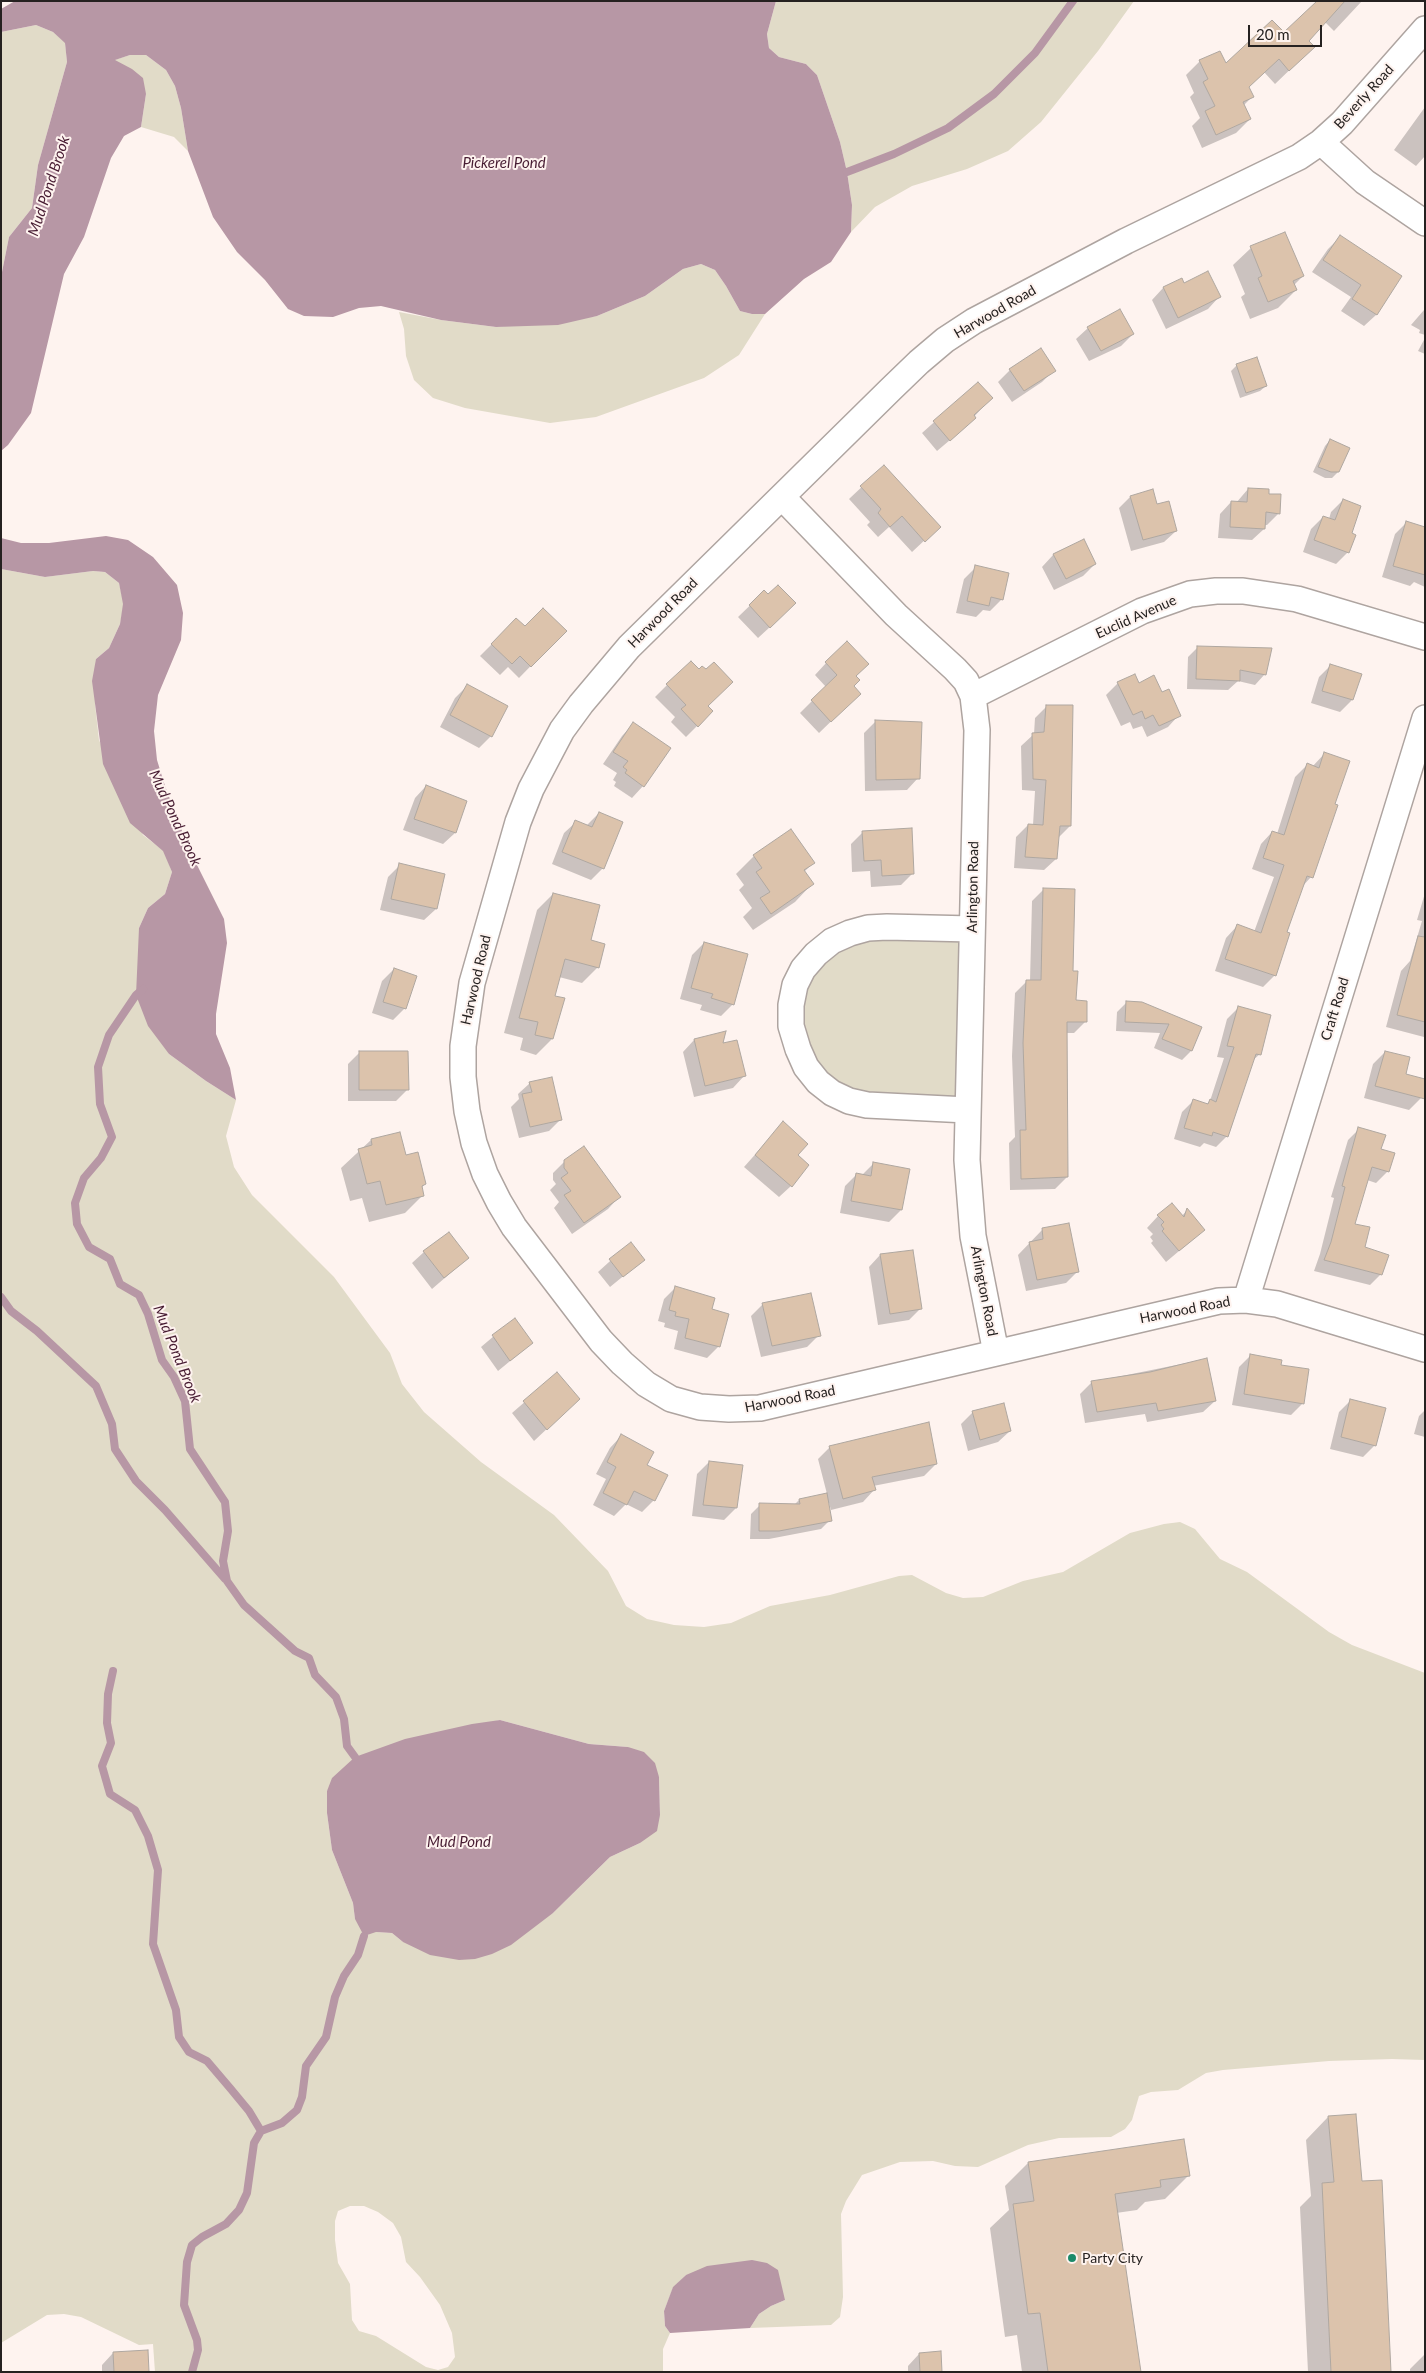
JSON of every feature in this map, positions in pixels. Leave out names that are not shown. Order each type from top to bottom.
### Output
[{"type":"street","name":"Beverly Road","points":[[1321,142],[1361,103],[1425,29]]},
{"type":"street","points":[[1321,142],[1365,182],[1425,223]]},
{"type":"street","name":"Harwood Road","points":[[1321,142],[1276,170],[1126,241],[974,321],[919,362],[658,618],[604,675],[562,730],[538,774],[518,822],[472,983],[466,1015],[463,1077],[467,1111],[474,1143],[484,1174],[514,1227],[584,1318],[622,1363],[646,1384],[671,1399],[700,1407],[729,1410],[760,1408],[1190,1306],[1219,1301],[1246,1300],[1277,1304],[1425,1349]]},
{"type":"street","name":"Arlington Road","points":[[782,497],[896,615],[955,669],[966,681],[973,696],[977,730],[967,1160],[973,1236],[996,1353]]},
{"type":"street","name":"Euclid Avenue","points":[[973,696],[1142,611],[1190,594],[1243,590],[1297,599],[1425,637]]},
{"type":"street","name":"Craft Road","points":[[1246,1300],[1425,718]]},
{"type":"street","points":[[967,1110],[867,1105],[849,1101],[832,1093],[812,1074],[798,1048],[791,1026],[791,1005],[795,985],[803,969],[816,954],[832,941],[850,933],[868,928],[887,927],[972,929]]},
{"type":"shaded area","points":[[776,1],[1134,1],[1098,51],[1041,122],[1008,151],[967,169],[912,186],[875,207],[851,232],[852,205],[847,172],[840,142],[817,75],[806,64],[779,57],[769,48],[767,34]]},
{"type":"shaded area","points":[[36,25],[53,32],[65,42],[67,62],[38,165],[32,208],[9,237],[1,277],[1,32]]},
{"type":"shaded area","points":[[130,55],[146,55],[166,70],[175,86],[181,108],[188,151],[174,137],[141,127],[146,94],[114,60]]},
{"type":"shaded area","points":[[701,264],[715,270],[740,311],[752,314],[765,314],[739,355],[704,378],[596,417],[550,423],[465,408],[433,398],[414,380],[406,356],[404,329],[399,312],[496,327],[597,316],[645,296],[683,269]]},
{"type":"shaded area","points":[[1,569],[45,577],[93,571],[105,572],[119,583],[124,604],[120,624],[109,648],[96,659],[95,704],[99,740],[143,835],[164,851],[172,872],[165,894],[148,908],[139,928],[139,959],[169,1054],[236,1100],[226,1136],[234,1167],[252,1195],[334,1277],[390,1353],[402,1384],[424,1412],[481,1462],[554,1515],[608,1571],[626,1606],[647,1619],[674,1625],[704,1627],[731,1623],[770,1606],[830,1595],[899,1576],[912,1575],[946,1593],[963,1598],[983,1597],[1023,1581],[1063,1572],[1130,1533],[1180,1522],[1195,1529],[1220,1559],[1247,1572],[1329,1632],[1352,1645],[1425,1673],[1425,2060],[1329,2061],[1206,2073],[1178,2090],[1151,2092],[1139,2096],[1132,2120],[1125,2129],[1111,2137],[1059,2138],[1028,2145],[978,2167],[955,2166],[933,2161],[900,2162],[862,2175],[846,2201],[841,2214],[843,2297],[840,2317],[831,2325],[750,2328],[759,2314],[785,2300],[686,2275],[673,2288],[664,2311],[665,2326],[670,2333],[663,2349],[663,2372],[155,2372],[153,2344],[139,2345],[81,2317],[64,2314],[47,2315],[1,2343]],"holes":[[[500,1720],[589,1744],[628,1747],[659,1777],[660,1815],[640,1843],[610,1857],[553,1913],[403,1942],[392,1933],[376,1932],[355,1919],[353,1903],[332,1850],[327,1813],[327,1791],[355,1757]],[[350,2206],[364,2206],[378,2212],[393,2223],[401,2237],[406,2262],[420,2277],[440,2305],[452,2333],[455,2357],[448,2367],[438,2370],[426,2367],[376,2336],[359,2331],[352,2320],[350,2284],[338,2263],[335,2240],[335,2221],[338,2211]]]},
{"type":"shaded area","points":[[972,929],[967,1110],[849,1101],[798,1049],[803,969],[832,941]]},
{"type":"water","name":"Pickerel Pond","points":[[15,1],[776,1],[767,34],[769,48],[779,57],[806,64],[817,75],[840,142],[847,172],[852,205],[851,232],[831,262],[804,279],[765,314],[752,314],[740,311],[715,270],[701,264],[683,269],[645,296],[597,316],[558,325],[496,327],[441,320],[381,306],[359,308],[333,317],[304,316],[288,309],[265,280],[237,252],[213,217],[188,151],[181,108],[175,86],[166,70],[146,55],[130,55],[115,60],[132,69],[143,78],[146,94],[141,127],[124,136],[111,158],[84,237],[64,274],[31,413],[8,445],[1,451],[1,277],[9,237],[32,208],[38,165],[67,62],[65,43],[53,32],[36,25],[1,32],[1,9]]},
{"type":"water","points":[[106,536],[128,540],[153,557],[177,585],[183,613],[181,640],[158,695],[154,731],[157,760],[189,849],[224,919],[227,943],[216,1014],[216,1034],[230,1068],[236,1100],[169,1054],[148,1026],[136,995],[139,928],[148,908],[165,894],[172,872],[163,851],[130,823],[103,764],[92,681],[96,659],[109,648],[120,624],[123,604],[119,583],[105,572],[93,571],[45,577],[1,569],[1,538],[21,543],[49,543]]},
{"type":"water","name":"Mud Pond","points":[[500,1720],[589,1744],[628,1747],[644,1752],[655,1763],[659,1777],[660,1815],[657,1831],[640,1843],[610,1857],[553,1913],[511,1945],[492,1954],[475,1959],[459,1960],[430,1955],[403,1942],[392,1933],[376,1932],[364,1936],[355,1919],[353,1903],[332,1850],[327,1813],[327,1791],[332,1778],[355,1757],[405,1739],[472,1724]]},
{"type":"water","points":[[752,2260],[767,2263],[778,2270],[785,2300],[759,2314],[750,2328],[670,2333],[665,2326],[664,2311],[673,2287],[686,2275],[707,2266]]},
{"type":"building","points":[[1317,1],[1345,1],[1309,41],[1315,47],[1289,71],[1279,59],[1249,87],[1254,97],[1243,102],[1251,119],[1216,135],[1205,111],[1215,106],[1203,82],[1208,79],[1199,60],[1220,51],[1226,63],[1272,20],[1284,32]]},
{"type":"building","points":[[1285,232],[1304,276],[1293,281],[1297,290],[1268,302],[1258,278],[1262,276],[1250,246]]},
{"type":"building","points":[[1340,235],[1402,276],[1377,315],[1352,299],[1361,285],[1323,260]]},
{"type":"building","points":[[1208,271],[1221,297],[1178,318],[1163,287],[1182,278],[1184,283]]},
{"type":"building","points":[[1120,309],[1134,334],[1101,351],[1087,327]]},
{"type":"building","points":[[1041,348],[1056,371],[1024,391],[1009,369]]},
{"type":"building","points":[[1257,357],[1267,386],[1246,393],[1236,364]]},
{"type":"building","points":[[978,382],[993,398],[974,415],[976,418],[950,441],[933,421]]},
{"type":"building","points":[[1330,439],[1350,448],[1339,472],[1331,472],[1318,467]]},
{"type":"building","points":[[884,465],[941,527],[925,542],[902,516],[890,527],[878,513],[881,509],[860,486]]},
{"type":"building","points":[[1248,488],[1269,489],[1269,494],[1281,494],[1280,514],[1266,512],[1265,529],[1230,527],[1231,501],[1247,502]]},
{"type":"building","points":[[1153,489],[1157,504],[1169,501],[1177,531],[1143,540],[1130,496]]},
{"type":"building","points":[[1343,499],[1361,506],[1352,533],[1356,535],[1349,553],[1314,540],[1323,516],[1335,520]]},
{"type":"building","points":[[1406,521],[1425,527],[1425,575],[1393,566]]},
{"type":"building","points":[[1084,539],[1096,564],[1066,579],[1053,554]]},
{"type":"building","points":[[975,565],[1009,573],[1003,600],[991,597],[989,606],[967,601]]},
{"type":"building","points":[[778,585],[796,603],[770,628],[749,605],[764,590],[768,594]]},
{"type":"building","points":[[543,608],[567,631],[531,667],[520,656],[512,664],[491,644],[516,618],[525,626]]},
{"type":"building","points":[[847,641],[869,664],[856,676],[860,680],[854,686],[861,694],[831,722],[811,700],[837,675],[825,662]]},
{"type":"building","points":[[1197,646],[1272,648],[1266,675],[1240,670],[1240,681],[1196,679]]},
{"type":"building","points":[[691,661],[699,669],[702,666],[706,669],[714,662],[733,682],[708,706],[713,711],[698,727],[681,709],[686,705],[666,684]]},
{"type":"building","points":[[1330,664],[1362,674],[1353,700],[1322,691]]},
{"type":"building","points":[[1135,674],[1139,683],[1154,675],[1162,692],[1169,689],[1181,716],[1159,726],[1153,715],[1145,719],[1142,711],[1133,715],[1117,682]]},
{"type":"building","points":[[467,684],[508,706],[492,737],[450,715]]},
{"type":"building","points":[[1046,705],[1073,705],[1071,826],[1060,826],[1057,859],[1025,857],[1028,824],[1043,825],[1046,780],[1033,779],[1032,733],[1044,732]]},
{"type":"building","points":[[875,720],[922,722],[920,779],[876,780]]},
{"type":"building","points":[[633,722],[671,748],[644,787],[625,773],[627,770],[623,767],[628,761],[613,752]]},
{"type":"building","points":[[1324,752],[1350,761],[1335,804],[1338,805],[1313,878],[1307,876],[1287,932],[1290,933],[1276,976],[1225,959],[1237,924],[1261,933],[1284,865],[1263,858],[1272,831],[1284,835],[1307,763],[1319,768]]},
{"type":"building","points":[[426,785],[467,801],[456,833],[414,819]]},
{"type":"building","points":[[599,812],[623,822],[604,869],[562,852],[575,820],[592,827]]},
{"type":"building","points":[[912,828],[914,874],[882,876],[881,860],[864,861],[862,831]]},
{"type":"building","points":[[791,829],[815,863],[804,870],[814,884],[771,914],[760,898],[770,892],[756,872],[762,868],[753,855]]},
{"type":"building","points":[[399,863],[445,874],[437,909],[391,899]]},
{"type":"building","points":[[1043,888],[1075,889],[1073,971],[1078,971],[1076,1000],[1087,1001],[1087,1022],[1067,1022],[1068,1177],[1021,1179],[1020,1130],[1026,1130],[1023,1043],[1026,980],[1041,980]]},
{"type":"building","points":[[553,893],[600,905],[591,940],[605,944],[599,968],[565,959],[555,996],[565,998],[553,1039],[535,1035],[538,1022],[519,1018]]},
{"type":"building","points":[[1418,936],[1425,937],[1425,1022],[1397,1015]]},
{"type":"building","points":[[704,942],[748,954],[734,1005],[711,998],[713,994],[691,988]]},
{"type":"building","points":[[394,968],[417,976],[406,1009],[383,1002]]},
{"type":"building","points":[[1126,1001],[1142,1002],[1202,1027],[1192,1051],[1162,1039],[1169,1024],[1125,1022]]},
{"type":"building","points":[[1238,1006],[1271,1015],[1261,1055],[1256,1054],[1228,1137],[1213,1132],[1212,1136],[1184,1128],[1193,1099],[1208,1104],[1210,1099],[1216,1102],[1234,1047],[1227,1046]]},
{"type":"building","points":[[726,1031],[723,1043],[737,1040],[746,1076],[705,1086],[694,1039]]},
{"type":"building","points":[[359,1051],[408,1051],[409,1090],[359,1090]]},
{"type":"building","points":[[1385,1051],[1410,1057],[1406,1074],[1425,1079],[1425,1099],[1375,1086]]},
{"type":"building","points":[[552,1077],[562,1120],[530,1127],[522,1094],[532,1092],[529,1082]]},
{"type":"building","points":[[783,1121],[808,1144],[798,1155],[809,1165],[792,1187],[755,1155]]},
{"type":"building","points":[[1358,1127],[1386,1135],[1381,1149],[1395,1153],[1389,1172],[1372,1167],[1355,1224],[1370,1227],[1365,1247],[1389,1255],[1382,1275],[1324,1260],[1331,1242],[1345,1187],[1342,1186]]},
{"type":"building","points":[[400,1132],[406,1155],[418,1152],[426,1184],[422,1186],[424,1196],[386,1205],[380,1181],[367,1184],[358,1149],[372,1145],[371,1139]]},
{"type":"building","points":[[584,1146],[621,1197],[584,1223],[564,1195],[571,1191],[561,1178],[568,1173],[564,1168],[564,1160]]},
{"type":"building","points":[[873,1162],[910,1169],[902,1210],[851,1201],[856,1173],[871,1176]]},
{"type":"building","points":[[1172,1203],[1184,1217],[1187,1208],[1205,1230],[1179,1251],[1162,1231],[1164,1229],[1161,1225],[1164,1222],[1157,1215]]},
{"type":"building","points":[[1069,1223],[1079,1272],[1037,1280],[1029,1242],[1043,1239],[1042,1228]]},
{"type":"building","points":[[449,1232],[469,1258],[444,1278],[423,1251]]},
{"type":"building","points":[[631,1242],[645,1260],[623,1277],[609,1259]]},
{"type":"building","points":[[913,1250],[922,1309],[890,1314],[880,1254]]},
{"type":"building","points":[[675,1286],[715,1298],[712,1309],[729,1314],[720,1347],[685,1338],[689,1319],[675,1316],[676,1312],[669,1310]]},
{"type":"building","points":[[811,1293],[821,1336],[772,1346],[762,1303]]},
{"type":"building","points":[[515,1318],[533,1343],[510,1361],[492,1335]]},
{"type":"building","points":[[1250,1354],[1282,1360],[1281,1365],[1309,1369],[1304,1404],[1244,1394]]},
{"type":"building","points":[[1207,1358],[1216,1401],[1158,1411],[1156,1403],[1097,1412],[1091,1381],[1150,1372]]},
{"type":"building","points":[[557,1372],[580,1399],[547,1430],[523,1401]]},
{"type":"building","points":[[1350,1399],[1386,1408],[1376,1446],[1341,1437]]},
{"type":"building","points":[[1004,1403],[1011,1431],[980,1440],[972,1411]]},
{"type":"building","points":[[929,1422],[937,1464],[872,1477],[876,1490],[843,1499],[829,1446]]},
{"type":"building","points":[[621,1434],[654,1452],[647,1465],[668,1475],[655,1501],[634,1491],[627,1505],[603,1493],[616,1467],[607,1462]]},
{"type":"building","points":[[709,1461],[743,1465],[737,1508],[703,1505]]},
{"type":"building","points":[[827,1493],[832,1521],[779,1531],[759,1531],[759,1503],[800,1504],[799,1499]]},
{"type":"building","points":[[1356,2114],[1362,2181],[1382,2180],[1391,2372],[1331,2372],[1322,2183],[1334,2182],[1328,2116]]},
{"type":"building","name":"Party City","points":[[1184,2139],[1190,2176],[1160,2180],[1161,2187],[1115,2194],[1141,2372],[1048,2372],[1040,2313],[1028,2314],[1013,2204],[1034,2201],[1028,2162]]},
{"type":"building","points":[[148,2350],[149,2372],[114,2372],[113,2352]]},
{"type":"building","points":[[941,2351],[942,2372],[920,2372],[919,2353]]},
{"type":"waterway","points":[[847,172],[894,154],[948,128],[994,94],[1035,53],[1073,1]]},
{"type":"waterway","name":"Mud Pond Brook","points":[[143,989],[136,995],[109,1035],[98,1067],[100,1104],[112,1137],[101,1158],[84,1178],[75,1203],[77,1224],[89,1247],[110,1259],[120,1284],[139,1295],[148,1314],[162,1360],[174,1377],[185,1401],[190,1449],[225,1502],[228,1531],[223,1561],[227,1581],[244,1605],[295,1651],[309,1658],[315,1675],[336,1697],[344,1719],[347,1746],[355,1757]]},
{"type":"waterway","name":"Mud Pond Brook","points":[[1,1297],[11,1311],[37,1331],[96,1386],[112,1424],[115,1449],[136,1481],[165,1510],[225,1579]]},
{"type":"waterway","points":[[113,1671],[108,1694],[107,1723],[111,1743],[102,1766],[110,1794],[135,1810],[148,1836],[158,1870],[153,1944],[176,2010],[179,2037],[189,2052],[207,2061],[249,2111],[261,2131]]},
{"type":"waterway","name":"Mud Pond Brook","points":[[192,2372],[198,2350],[197,2340],[184,2305],[187,2262],[192,2245],[202,2237],[226,2224],[239,2210],[247,2193],[254,2143],[261,2131],[282,2123],[297,2110],[302,2097],[306,2066],[326,2037],[335,1997],[344,1976],[358,1955],[364,1936]]},
{"type":"place","name":"Party City","points":[[1072,2258]]}]
